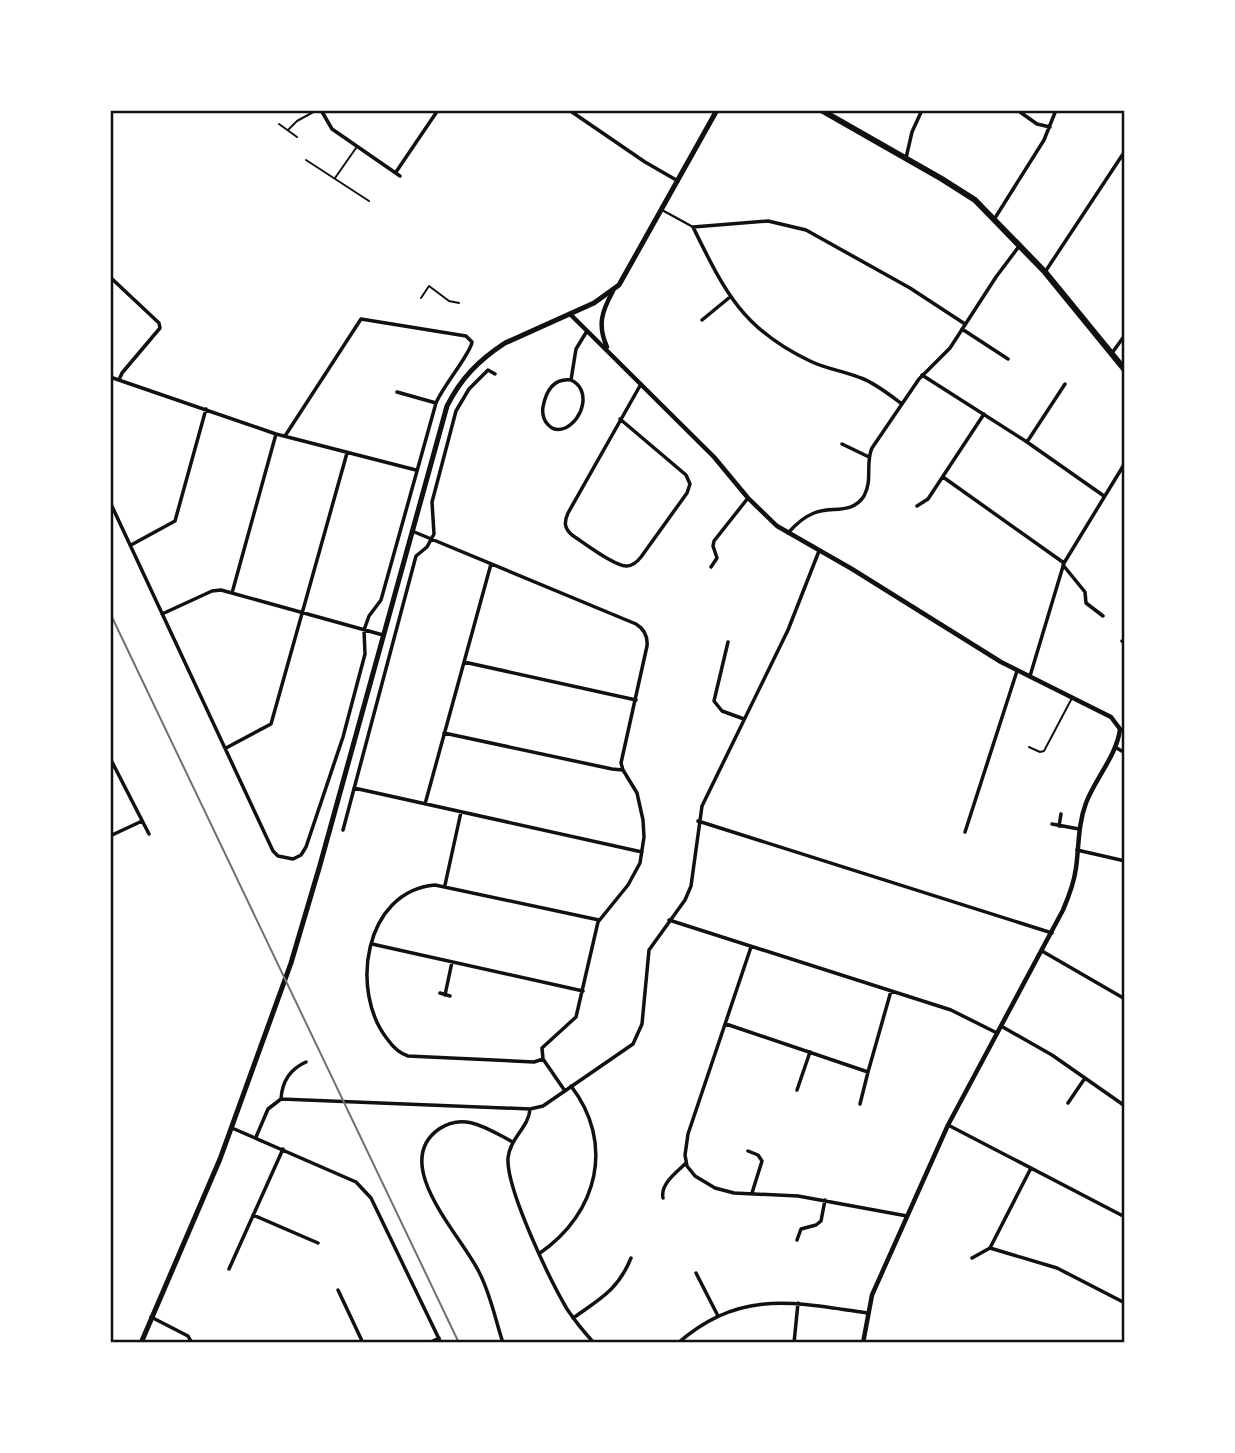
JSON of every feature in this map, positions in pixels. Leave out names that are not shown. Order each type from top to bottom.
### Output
[{"type":"main road","points":[[141,1343],[232,1128],[291,963],[384,636],[442,419],[460,383],[477,364],[506,343],[613,291],[623,278],[717,110]]},
{"type":"main road","points":[[821,110],[963,191],[995,218],[1045,272],[1125,370]]},
{"type":"street","points":[[319,110],[332,129],[397,175],[438,110]]},
{"type":"street","points":[[569,110],[678,181]]},
{"type":"street","points":[[906,158],[912,132],[922,110]]},
{"type":"street","points":[[1021,110],[1020,112],[1037,124],[1050,127]]},
{"type":"street","points":[[995,218],[1044,140],[1056,110]]},
{"type":"street","points":[[1045,272],[1125,151]]},
{"type":"street","points":[[662,210],[693,227],[762,221],[796,226],[817,235],[910,288],[965,324]]},
{"type":"street","points":[[693,227],[730,298],[743,315],[796,354],[824,367],[863,379],[902,404]]},
{"type":"street","points":[[788,533],[814,513],[846,509],[860,501],[870,478],[869,457],[872,448],[922,375],[948,350],[1000,270],[1020,245]]},
{"type":"street","points":[[110,277],[159,323],[160,328],[119,380]]},
{"type":"street","points":[[608,351],[600,321],[613,291]]},
{"type":"street","points":[[702,320],[730,298]]},
{"type":"street","points":[[570,314],[714,457],[772,523],[1017,671],[1111,717],[1118,724],[1120,732],[1115,747],[1085,804],[1071,891],[1052,933],[948,1125],[877,1282],[867,1313],[863,1343]]},
{"type":"street","points":[[110,502],[273,851],[285,859],[293,859],[301,855],[310,836],[343,737],[364,659],[364,630],[369,616],[381,600],[436,403],[451,374],[471,351],[472,342],[466,336],[361,318],[285,436]]},
{"type":"street","points":[[962,329],[1008,359]]},
{"type":"street","points":[[571,380],[576,349],[587,331]]},
{"type":"street","points":[[1112,353],[1125,335]]},
{"type":"street","points":[[344,830],[348,824],[354,788],[416,558],[435,530],[432,502],[456,411],[465,394],[482,374],[488,370],[495,374]]},
{"type":"street","points":[[922,375],[1027,442],[1104,496]]},
{"type":"street","points":[[110,377],[276,434],[416,470]]},
{"type":"street","points":[[560,380],[571,380],[581,387],[583,404],[568,426],[555,429],[544,419],[544,402],[553,384],[560,380]]},
{"type":"street","points":[[620,419],[686,475],[690,484],[687,493],[641,557],[627,566],[618,564],[569,533],[565,524],[568,513],[620,419],[641,384]]},
{"type":"street","points":[[1027,442],[1065,384]]},
{"type":"street","points":[[397,392],[436,403]]},
{"type":"street","points":[[130,545],[174,521],[206,410]]},
{"type":"street","points":[[917,506],[925,503],[984,414]]},
{"type":"street","points":[[232,593],[276,434]]},
{"type":"street","points":[[842,444],[869,457]]},
{"type":"street","points":[[226,748],[271,724],[347,453]]},
{"type":"street","points":[[1030,676],[1063,564],[1125,463]]},
{"type":"street","points":[[943,477],[1063,564],[1085,592],[1086,603],[1103,616]]},
{"type":"street","points":[[711,567],[717,558],[714,541],[748,498]]},
{"type":"street","points":[[411,531],[640,627],[646,635],[648,643],[621,763],[635,787],[641,806],[645,831],[642,852],[633,879],[599,920],[578,1013],[573,1021],[543,1046],[541,1052],[565,1091]]},
{"type":"street","points":[[256,1137],[268,1109],[281,1099],[530,1109],[543,1106],[629,1048],[638,1038],[642,1024],[647,956],[652,943],[685,900],[691,886],[698,821],[705,796],[788,630],[819,551]]},
{"type":"street","points":[[425,804],[491,564]]},
{"type":"street","points":[[162,614],[212,591],[221,590],[384,636]]},
{"type":"street","points":[[728,642],[714,701],[722,711],[744,719]]},
{"type":"street","points":[[464,662],[636,700]]},
{"type":"street","points":[[965,832],[1017,671]]},
{"type":"street","points":[[444,733],[623,770]]},
{"type":"street","points":[[1115,747],[1125,753]]},
{"type":"street","points":[[110,758],[149,834]]},
{"type":"street","points":[[354,788],[642,852]]},
{"type":"street","points":[[445,886],[461,812]]},
{"type":"street","points":[[1059,826],[1061,814]]},
{"type":"street","points":[[110,836],[142,821]]},
{"type":"street","points":[[698,821],[1052,933]]},
{"type":"street","points":[[1052,824],[1079,829]]},
{"type":"street","points":[[1077,850],[1125,861]]},
{"type":"street","points":[[544,1059],[534,1062],[408,1056],[401,1053],[385,1036],[373,1010],[368,979],[372,944],[380,920],[395,900],[417,888],[445,886],[599,920]]},
{"type":"street","points":[[669,920],[960,1013],[997,1033]]},
{"type":"street","points":[[372,944],[583,990]]},
{"type":"street","points":[[751,947],[690,1127],[685,1147],[686,1163],[692,1174],[711,1186],[730,1192],[783,1194],[907,1216]]},
{"type":"street","points":[[1042,951],[1125,999]]},
{"type":"street","points":[[445,995],[452,962]]},
{"type":"street","points":[[860,1104],[891,990]]},
{"type":"street","points":[[726,1024],[868,1072]]},
{"type":"street","points":[[1001,1026],[1052,1055],[1125,1106]]},
{"type":"street","points":[[797,1090],[810,1052]]},
{"type":"street","points":[[281,1099],[284,1084],[296,1067],[306,1062]]},
{"type":"street","points":[[1068,1102],[1085,1078]]},
{"type":"street","points":[[277,1082],[284,1084]]},
{"type":"street","points":[[540,1253],[561,1236],[576,1218],[589,1191],[595,1169],[596,1141],[592,1120],[571,1086]]},
{"type":"street","points":[[530,1109],[528,1120],[513,1142],[508,1156],[509,1174],[558,1292],[573,1318],[594,1343]]},
{"type":"street","points":[[503,1343],[485,1284],[471,1257],[444,1219],[421,1165],[426,1141],[437,1130],[452,1122],[476,1123],[513,1142]]},
{"type":"street","points":[[948,1125],[1125,1217]]},
{"type":"street","points":[[232,1128],[356,1182],[365,1189],[440,1340],[429,1343]]},
{"type":"street","points":[[229,1269],[283,1149]]},
{"type":"street","points":[[748,1151],[758,1155],[762,1161],[752,1194]]},
{"type":"street","points":[[663,1198],[663,1189],[686,1163]]},
{"type":"street","points":[[972,1258],[990,1248],[1031,1168]]},
{"type":"street","points":[[797,1240],[801,1229],[821,1221],[825,1200]]},
{"type":"street","points":[[253,1215],[318,1243]]},
{"type":"street","points":[[990,1248],[1057,1268],[1125,1303]]},
{"type":"street","points":[[573,1318],[615,1286],[631,1258]]},
{"type":"street","points":[[696,1273],[718,1316]]},
{"type":"street","points":[[338,1290],[363,1343]]},
{"type":"street","points":[[678,1343],[694,1329],[718,1316],[756,1304],[778,1301],[867,1313]]},
{"type":"street","points":[[794,1343],[798,1303]]},
{"type":"street","points":[[151,1317],[188,1336],[192,1343]]},
{"type":"lane","points":[[288,130],[297,121],[319,110]]},
{"type":"lane","points":[[279,124],[297,137]]},
{"type":"lane","points":[[335,179],[356,148]]},
{"type":"lane","points":[[306,160],[369,201]]},
{"type":"lane","points":[[421,298],[429,286],[449,301],[459,303]]},
{"type":"lane","points":[[1029,747],[1044,751],[1073,698]]},
{"type":"railway","points":[[110,613],[459,1343]]}]
